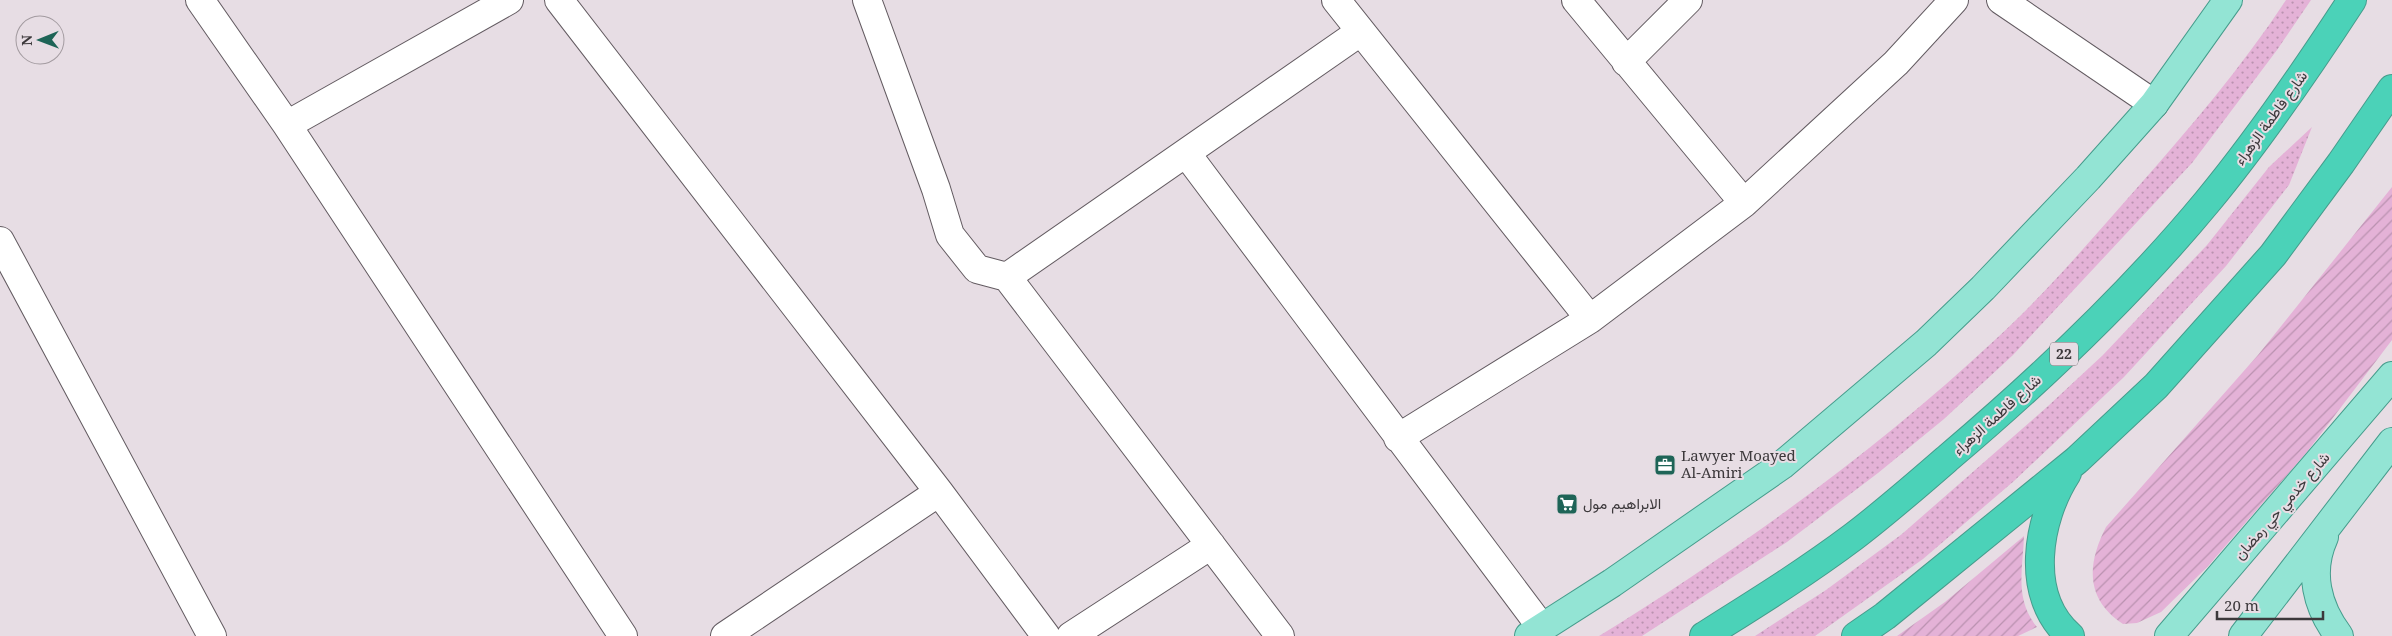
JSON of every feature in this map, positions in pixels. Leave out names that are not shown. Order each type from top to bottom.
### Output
[{"type":"highway","name":"شارع فاطمة الزهراء","points":[[1704,636],[1777,591],[1854,536],[2005,410],[2063,356],[2130,287],[2207,202],[2268,124],[2352,0]]},
{"type":"highway","points":[[1856,636],[1886,616],[2077,460],[2156,386],[2273,255],[2341,163],[2392,89]]},
{"type":"highway","points":[[2070,636],[2057,622],[2045,598],[2040,561],[2044,525],[2050,507],[2066,475],[2077,460]]},
{"type":"main road","points":[[1536,632],[1620,578],[1782,465],[1926,343],[1983,288],[2088,178],[2154,104],[2228,0]]},
{"type":"main road","name":"شارع خدمي حي رمضان","points":[[2170,635],[2392,376]]},
{"type":"main road","points":[[2243,636],[2392,442]]},
{"type":"main road","points":[[2335,516],[2318,553],[2316,584],[2324,612],[2339,636]]},
{"type":"street","points":[[200,0],[287,125],[622,636]]},
{"type":"street","points":[[560,0],[939,492],[1046,636]]},
{"type":"street","points":[[867,0],[936,189],[950,235],[977,269],[1007,277],[1280,636]]},
{"type":"street","points":[[1336,0],[1590,319]]},
{"type":"street","points":[[1576,0],[1744,203]]},
{"type":"street","points":[[1626,62],[1688,0]]},
{"type":"street","points":[[1398,438],[1590,319],[1744,203],[1896,63],[1954,0]]},
{"type":"street","points":[[2001,0],[2154,104]]},
{"type":"street","points":[[287,125],[498,3]]},
{"type":"street","points":[[1007,277],[1360,32]]},
{"type":"street","points":[[1186,153],[1398,438],[1536,632]]},
{"type":"street","points":[[0,241],[212,636]]},
{"type":"street","points":[[724,636],[939,492]]},
{"type":"street","points":[[1071,636],[1211,545]]},
{"type":"shaded area","points":[[2286,0],[2311,0],[2277,50],[2192,163],[2013,355],[1944,419],[1878,473],[1787,542],[1642,636],[1599,636],[1704,568],[1805,497],[1903,420],[1997,338],[2068,265],[2176,144],[2233,73]]},
{"type":"shaded area","points":[[2312,127],[2289,185],[2226,266],[2124,377],[2014,481],[1923,559],[1815,636],[1755,636],[1826,590],[1902,534],[2047,407],[2103,355],[2207,245],[2269,167]]},
{"type":"shaded area","points":[[2392,187],[2392,340],[2307,452],[2208,566],[2161,612],[2137,623],[2123,624],[2102,604],[2093,580],[2095,554],[2106,527],[2258,355]]},
{"type":"shaded area","points":[[2024,536],[2023,595],[2025,606],[2037,627],[2018,636],[1897,636],[1945,602]]},
{"type":"place","name":"Lawyer Moayed Al-Amiri","points":[[1665,465]]},
{"type":"place","name":"الابراهيم مول","points":[[1567,504]]}]
